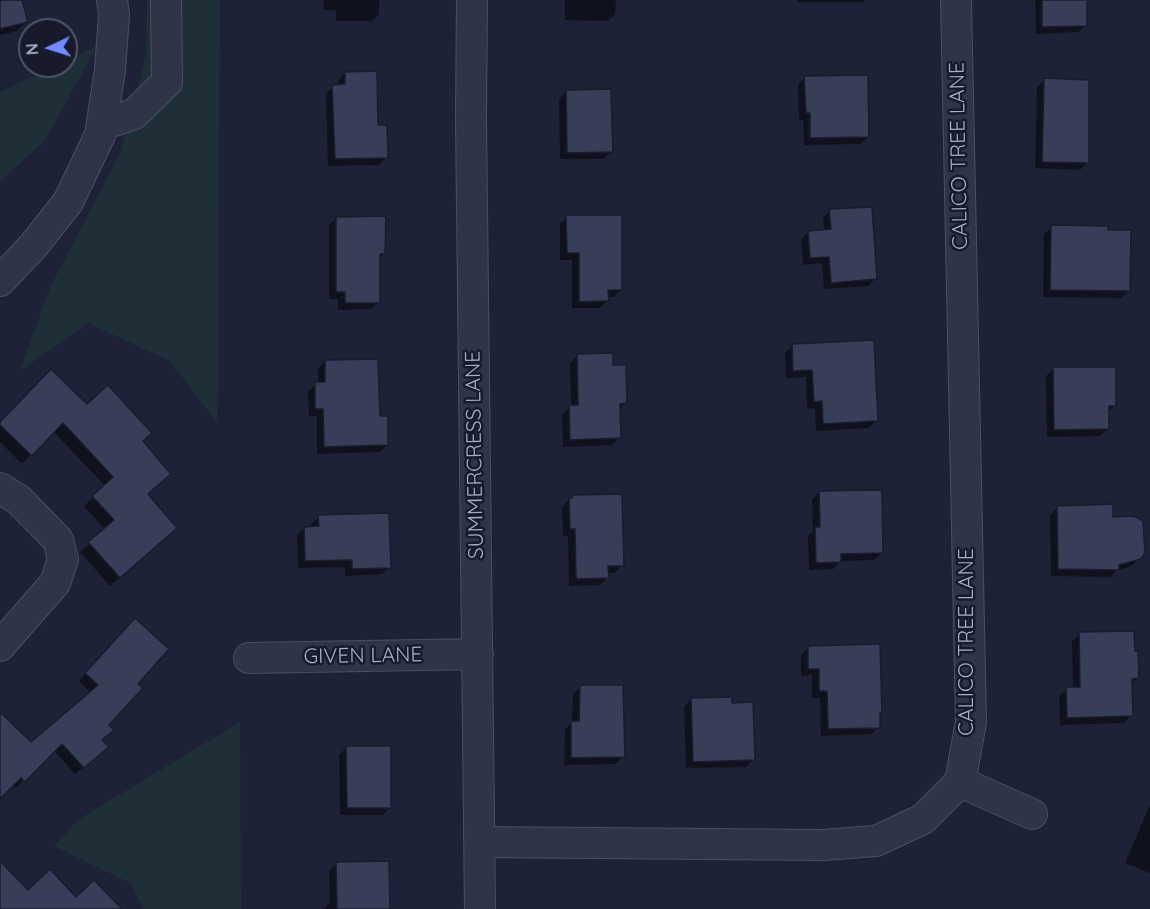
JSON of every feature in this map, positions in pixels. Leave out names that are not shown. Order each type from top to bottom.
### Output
[{"type":"street","points":[[0,280],[34,244],[68,202],[100,135],[110,70],[114,15],[112,0]]},
{"type":"street","points":[[102,125],[134,114],[166,82],[166,0]]},
{"type":"street","name":"SUMMERCRESS LANE","points":[[472,0],[471,118],[480,909]]},
{"type":"street","name":"CALICO TREE LANE","points":[[956,0],[970,722],[960,782]]},
{"type":"street","points":[[0,488],[19,500],[58,540],[63,559],[55,583],[0,646]]},
{"type":"street","name":"GIVEN LANE","points":[[249,658],[478,654]]},
{"type":"street","points":[[480,842],[824,845],[876,841],[923,819],[960,782],[1032,814]]},
{"type":"shaded area","points":[[147,0],[220,0],[218,424],[170,361],[88,323],[20,371],[50,287],[120,154],[146,55]]},
{"type":"shaded area","points":[[97,46],[46,139],[0,182],[0,92],[30,78],[78,78],[78,55]]},
{"type":"shaded area","points":[[240,722],[241,909],[143,909],[132,884],[54,846],[79,819]]},
{"type":"building","points":[[0,0],[22,0],[27,18],[18,18],[18,24],[0,29]]},
{"type":"building","points":[[1042,0],[1087,0],[1087,26],[1042,27]]},
{"type":"building","points":[[377,71],[378,125],[387,125],[388,158],[335,159],[332,85],[345,84],[345,72]]},
{"type":"building","points":[[868,75],[869,137],[810,138],[810,113],[806,113],[804,76]]},
{"type":"building","points":[[1044,78],[1089,80],[1089,163],[1042,162]]},
{"type":"building","points":[[611,89],[613,152],[567,153],[566,90]]},
{"type":"building","points":[[872,207],[877,279],[831,283],[829,257],[810,258],[808,231],[831,229],[829,209]]},
{"type":"building","points":[[566,215],[622,215],[622,290],[608,290],[609,301],[579,302],[579,253],[567,253]]},
{"type":"building","points":[[386,216],[385,254],[380,254],[380,303],[345,303],[345,292],[336,292],[336,217]]},
{"type":"building","points":[[1051,225],[1108,226],[1108,230],[1131,230],[1130,291],[1050,290]]},
{"type":"building","points":[[874,340],[878,421],[823,424],[822,401],[814,402],[812,370],[793,371],[792,344]]},
{"type":"building","points":[[613,353],[613,365],[626,365],[627,403],[620,404],[621,438],[570,440],[569,405],[578,405],[577,354]]},
{"type":"building","points":[[378,359],[380,416],[388,416],[388,445],[324,447],[323,409],[315,409],[315,382],[325,382],[325,360]]},
{"type":"building","points":[[1053,367],[1116,367],[1116,406],[1109,406],[1109,429],[1054,430]]},
{"type":"building","points":[[51,369],[87,404],[108,385],[152,433],[143,441],[171,474],[148,494],[177,528],[120,578],[88,542],[114,520],[92,496],[113,477],[63,423],[32,456],[0,425],[0,422]]},
{"type":"building","points":[[882,490],[883,553],[841,554],[841,562],[816,563],[815,527],[820,527],[819,491]]},
{"type":"building","points":[[622,494],[624,566],[608,566],[609,578],[576,579],[575,529],[570,529],[569,498],[572,498],[572,495]]},
{"type":"building","points":[[1113,504],[1113,517],[1134,516],[1143,521],[1145,553],[1141,559],[1119,565],[1119,570],[1058,569],[1057,506]]},
{"type":"building","points":[[389,513],[391,568],[352,569],[352,560],[305,561],[304,527],[319,526],[318,515]]},
{"type":"building","points":[[135,618],[169,649],[138,684],[143,688],[109,725],[114,730],[102,740],[109,747],[84,768],[62,744],[25,782],[21,778],[0,799],[0,712],[31,742],[98,685],[85,673]]},
{"type":"building","points":[[1134,631],[1135,651],[1138,651],[1139,678],[1132,679],[1133,716],[1067,718],[1066,687],[1080,687],[1079,632]]},
{"type":"building","points":[[880,644],[882,713],[880,713],[880,728],[828,729],[827,691],[819,691],[819,669],[808,669],[808,646]]},
{"type":"building","points":[[580,685],[623,685],[625,757],[571,758],[571,721],[579,721]]},
{"type":"building","points":[[732,697],[732,703],[753,702],[755,760],[693,762],[691,698]]},
{"type":"building","points":[[346,746],[391,746],[391,808],[347,808]]},
{"type":"building","points":[[0,861],[28,890],[50,869],[76,897],[94,880],[122,909],[0,909]]},
{"type":"building","points":[[389,861],[390,909],[337,909],[336,862]]}]
